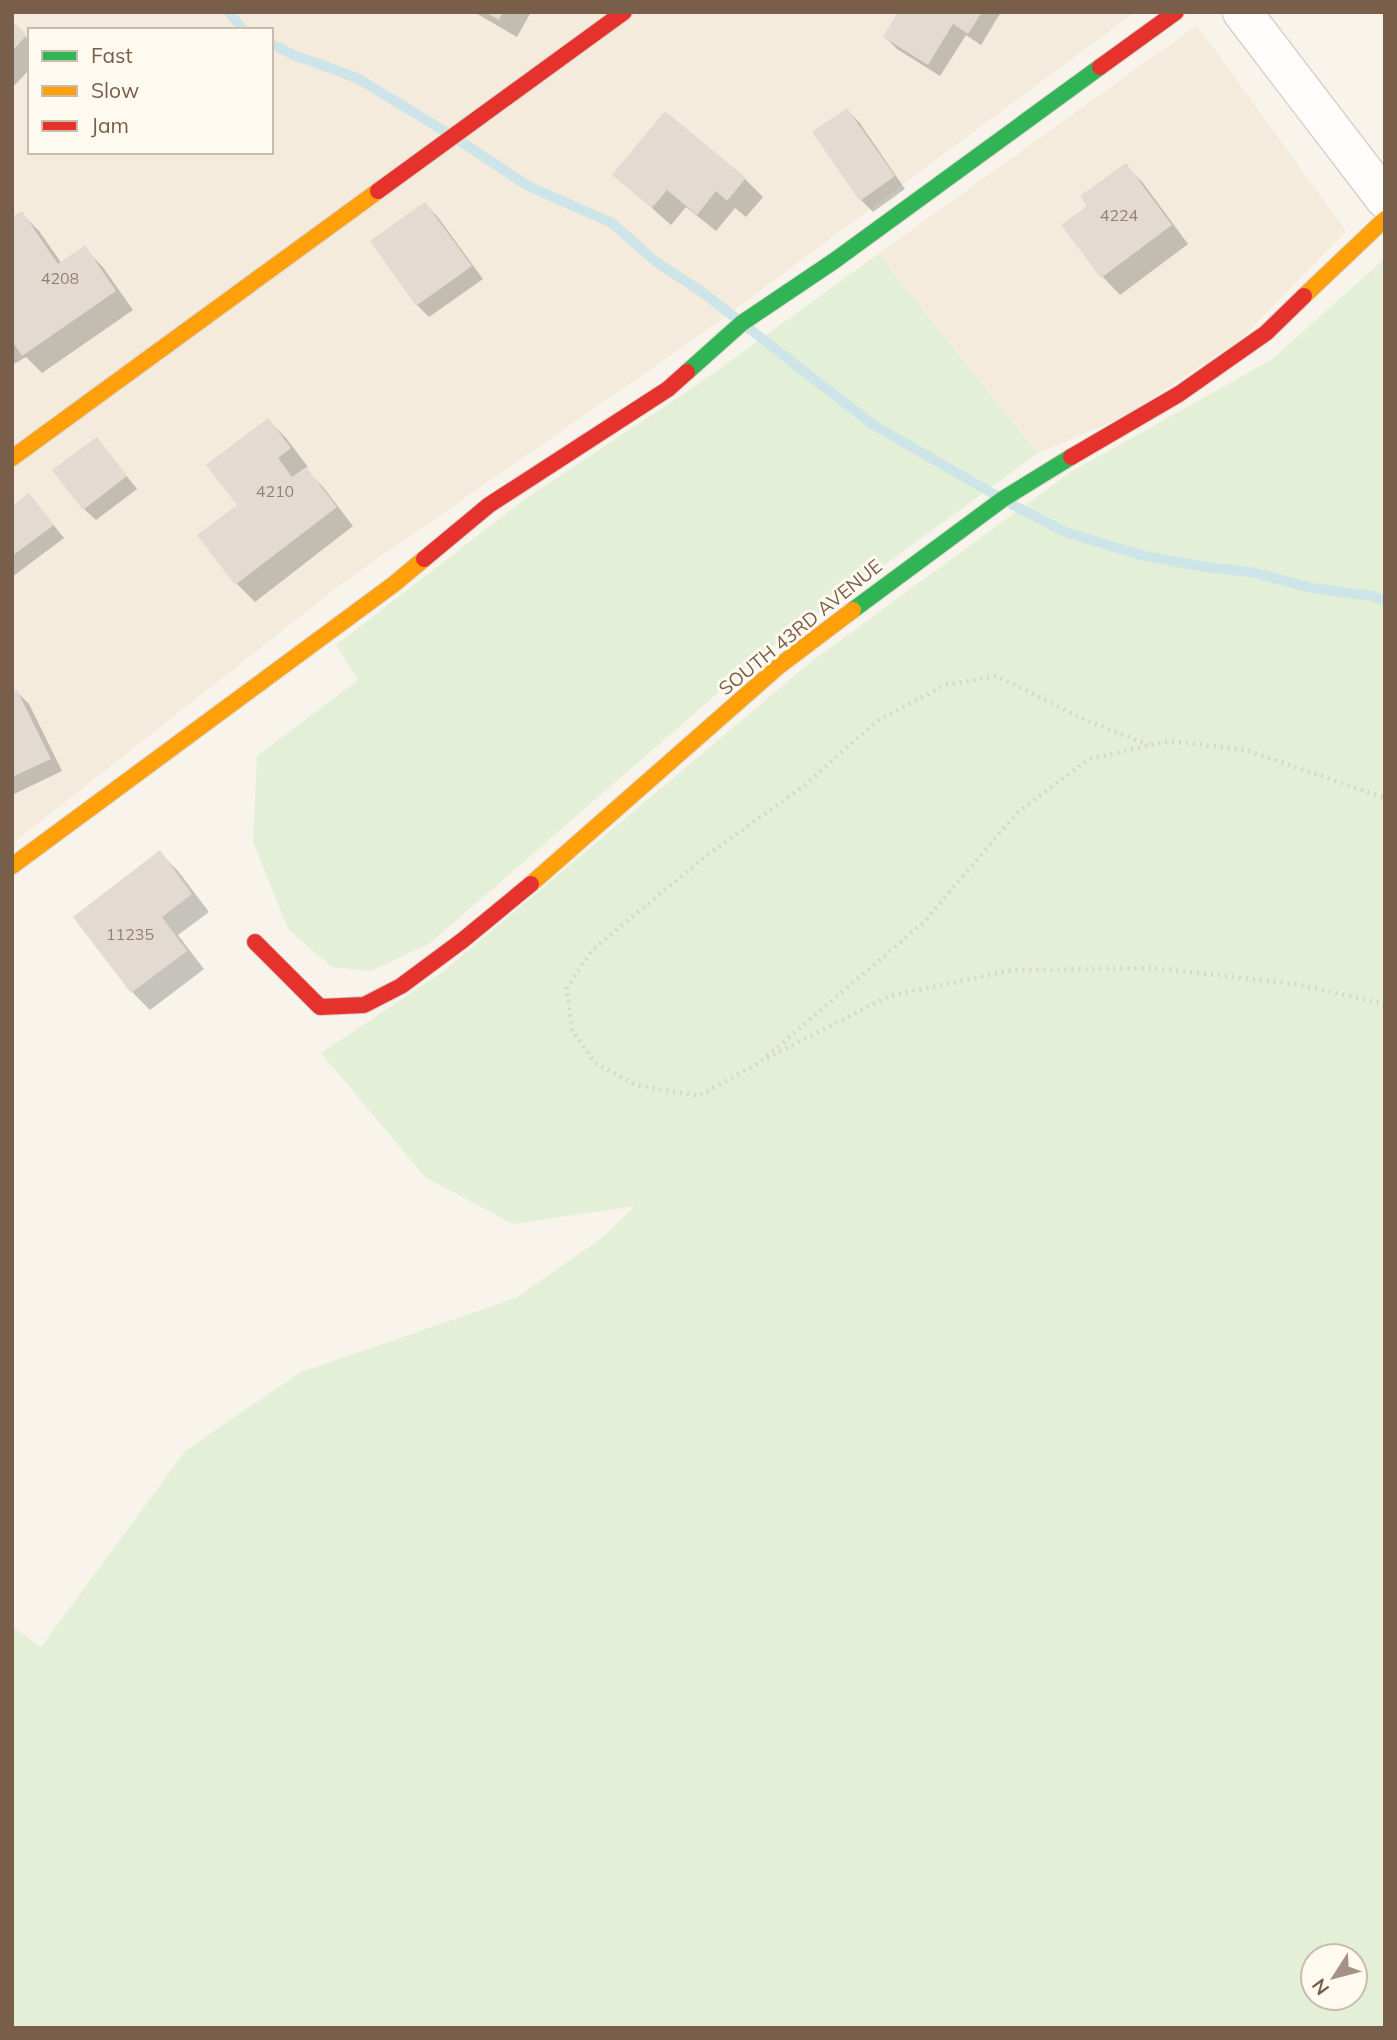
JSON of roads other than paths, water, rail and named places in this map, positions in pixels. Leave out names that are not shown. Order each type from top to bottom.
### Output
[{"type":"street","points":[[12,457],[624,12]]},
{"type":"street","points":[[12,866],[394,584],[489,505],[668,389],[741,323],[834,261],[1176,12]]},
{"type":"street","points":[[1242,12],[1385,199]]},
{"type":"street","name":"SOUTH 43RD AVENUE","points":[[255,942],[320,1007],[363,1005],[401,986],[463,940],[567,853],[779,666],[1003,499],[1179,394],[1266,332],[1385,219]]},
{"type":"waterway","points":[[229,12],[241,28]]},
{"type":"waterway","points":[[273,45],[357,78],[528,186],[612,223],[655,261],[702,292],[872,424],[997,496]]},
{"type":"waterway","points":[[1011,504],[1065,532],[1145,556],[1251,572],[1312,588],[1372,596],[1385,601]]}]
